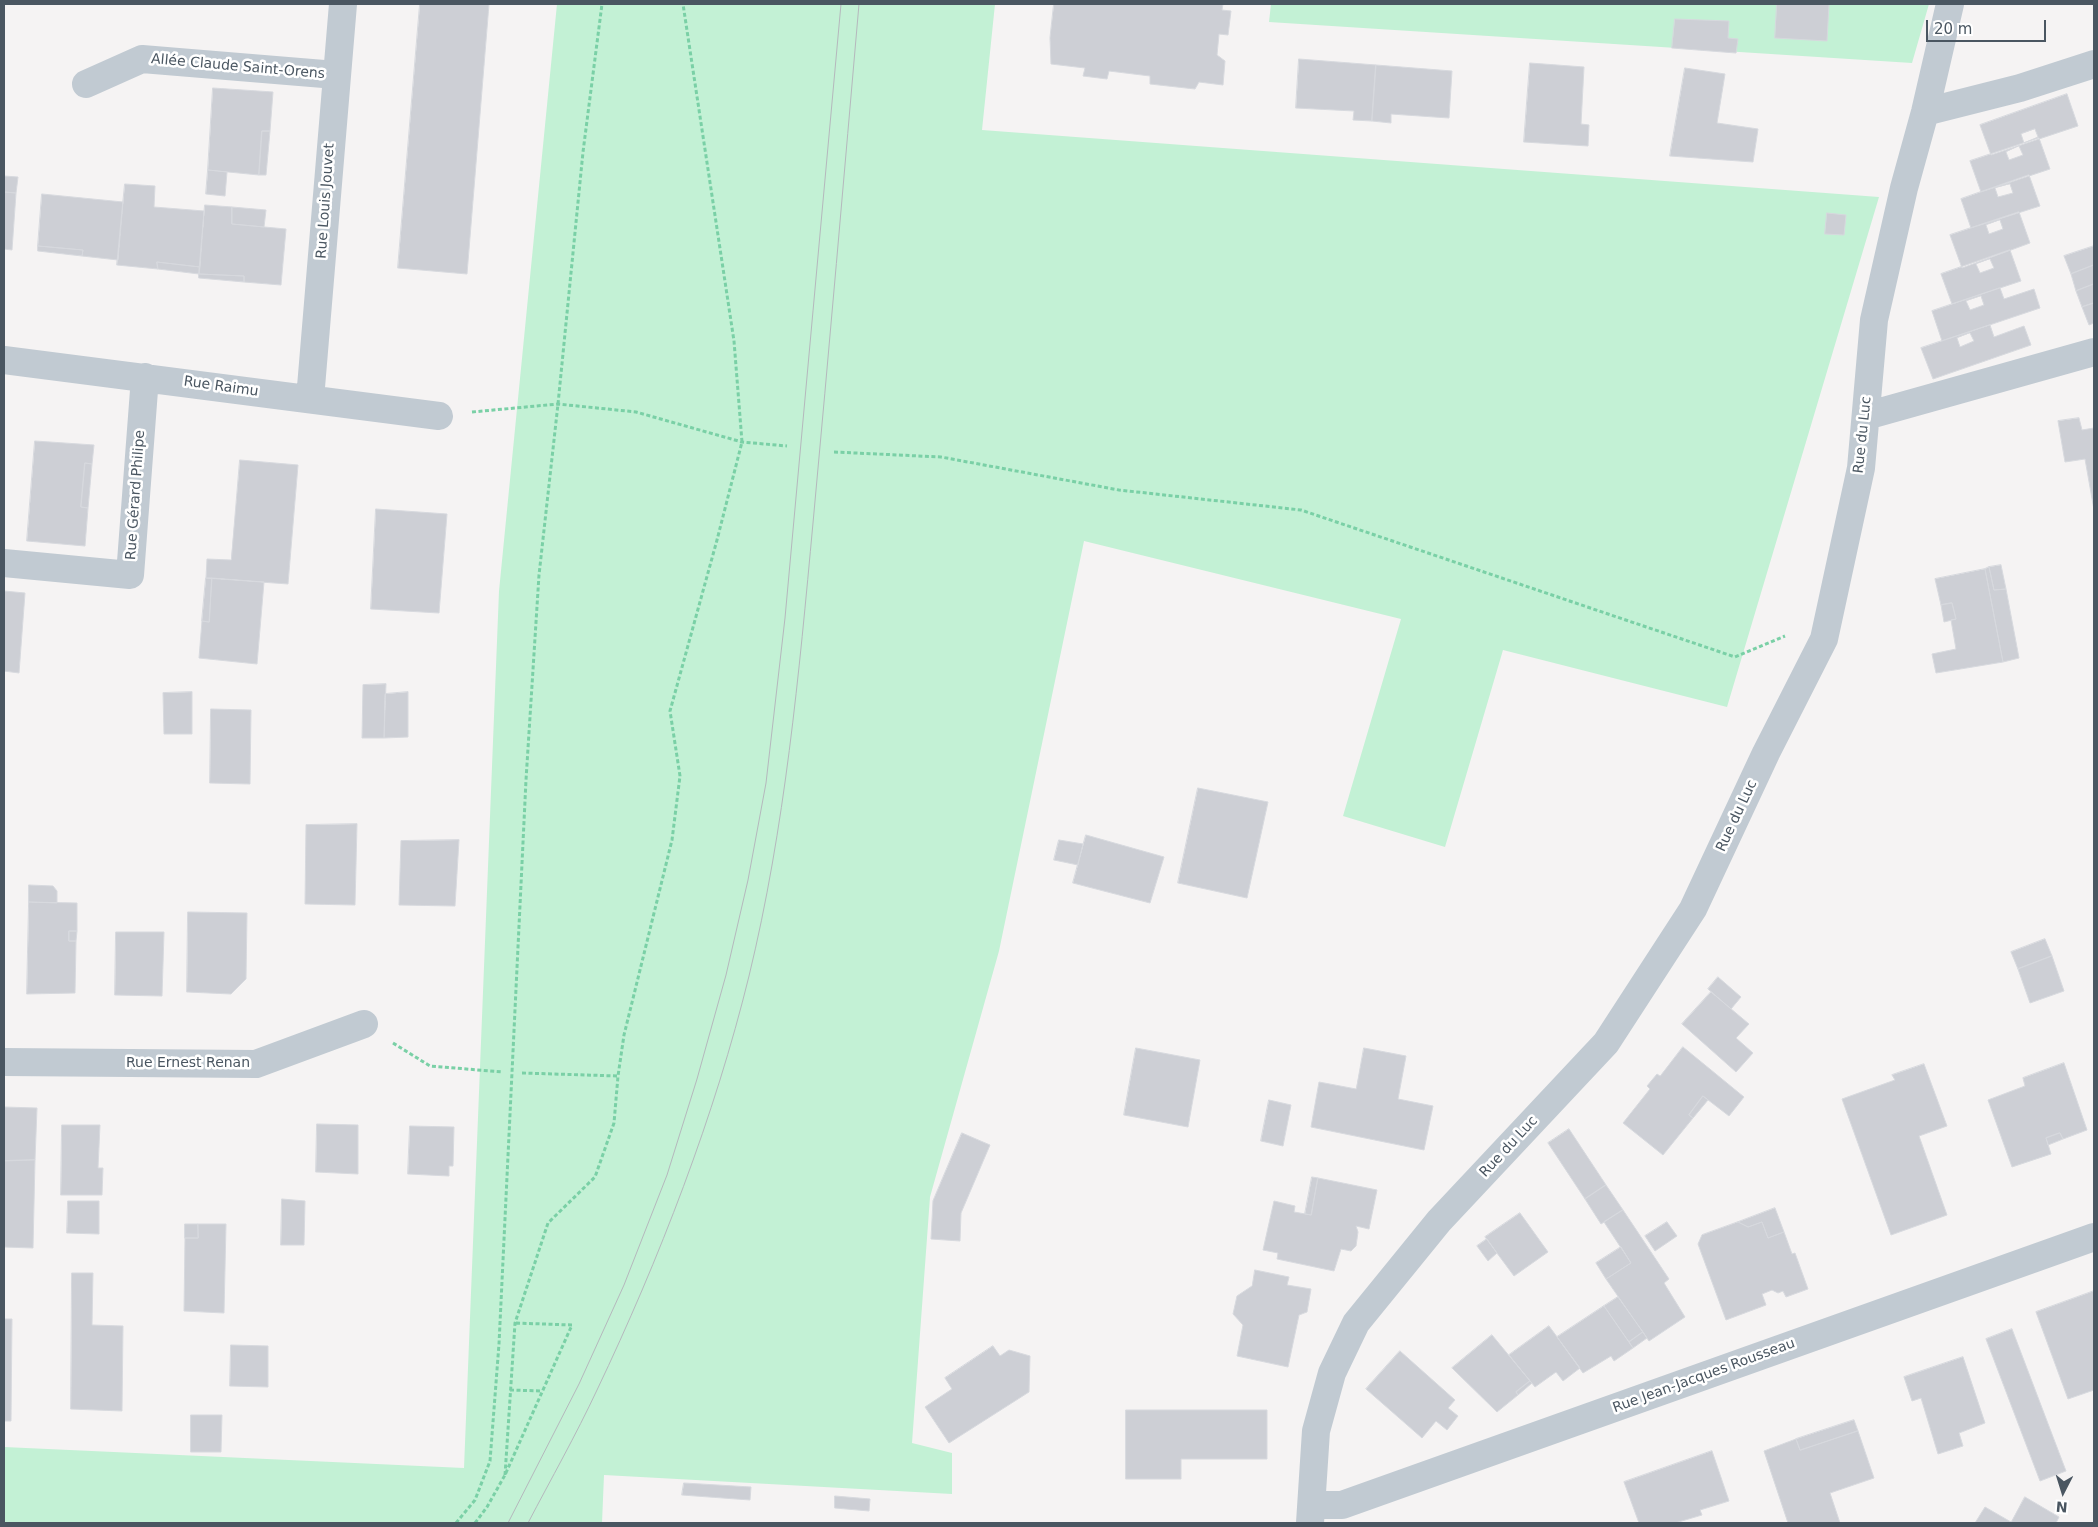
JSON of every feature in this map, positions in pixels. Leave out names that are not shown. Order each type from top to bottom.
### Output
[{"type":"street","name":"Rue Louis Jouvet","points":[[310,399],[342,4]]},
{"type":"street","name":"Rue du Luc","points":[[1311,1514],[1316,1432],[1332,1373],[1356,1323],[1439,1221],[1606,1043],[1693,909],[1766,753],[1824,639],[1861,468],[1874,320],[1904,188],[1925,112],[1950,4]]},
{"type":"street","name":"Allée Claude Saint-Orens","points":[[86,84],[142,59],[336,74]]},
{"type":"street","points":[[1925,112],[2020,88],[2094,64]]},
{"type":"street","points":[[1866,416],[2094,352]]},
{"type":"street","name":"Rue Raimu","points":[[4,360],[439,416]]},
{"type":"street","name":"Rue Gérard Philipe","points":[[4,563],[130,575],[145,377]]},
{"type":"street","name":"Rue Ernest Renan","points":[[4,1062],[256,1064],[364,1024]]},
{"type":"street","name":"Rue Jean-Jacques Rousseau","points":[[1311,1514],[1342,1505],[2094,1237]]},
{"type":"path","points":[[456,1523],[475,1500],[490,1461],[498,1344],[526,770],[539,575],[583,152],[602,4]]},
{"type":"path","points":[[505,1475],[515,1323],[548,1223],[595,1177],[614,1123],[624,1035],[672,840],[680,776],[670,711],[742,442],[734,341],[683,4]]},
{"type":"path","points":[[439,416],[558,404],[636,412],[742,442],[787,446]]},
{"type":"path","points":[[834,452],[941,457],[1119,490],[1300,510],[1735,657],[1798,631],[1824,639]]},
{"type":"path","points":[[364,1024],[430,1066],[503,1072]]},
{"type":"path","points":[[522,1073],[618,1076]]},
{"type":"path","points":[[475,1523],[487,1507],[505,1475],[572,1325],[515,1323]]},
{"type":"path","points":[[510,1390],[542,1391]]},
{"type":"green space","points":[[557,4],[995,4],[982,130],[1879,197],[1727,707],[1503,650],[1445,847],[1343,816],[1401,619],[1084,541],[999,951],[930,1197],[912,1443],[952,1453],[952,1494],[604,1475],[602,1523],[4,1523],[4,1447],[464,1468],[499,591]]},
{"type":"green space","points":[[1271,4],[1929,4],[1912,63],[1269,22]]},
{"type":"building","points":[[420,4],[489,4],[467,274],[398,268]]},
{"type":"building","points":[[1054,4],[1223,4],[1222,10],[1231,11],[1228,35],[1219,34],[1217,55],[1225,61],[1223,85],[1199,82],[1195,89],[1150,84],[1150,76],[1109,71],[1107,79],[1083,76],[1085,68],[1051,64],[1050,38]]},
{"type":"building","points":[[1777,4],[1829,4],[1827,41],[1775,38]]},
{"type":"building","points":[[1675,19],[1729,21],[1728,38],[1738,39],[1736,53],[1672,48]]},
{"type":"building","points":[[1299,59],[1376,65],[1372,121],[1353,120],[1354,111],[1296,108]]},
{"type":"building","points":[[1530,63],[1584,67],[1581,124],[1589,125],[1588,146],[1524,142]]},
{"type":"building","points":[[1376,65],[1452,71],[1449,118],[1391,114],[1391,123],[1372,121]]},
{"type":"building","points":[[1685,68],[1725,74],[1717,123],[1758,129],[1753,162],[1670,156]]},
{"type":"building","points":[[213,88],[273,92],[270,131],[262,131],[259,175],[208,170]]},
{"type":"building","points":[[2067,94],[2078,126],[1991,155],[1980,125]],"holes":[[[2035,129],[2038,137],[2024,143],[2021,134]]]},
{"type":"building","points":[[262,131],[270,131],[266,175],[259,175]]},
{"type":"building","points":[[2039,138],[2050,169],[1981,192],[1970,161]],"holes":[[[2019,146],[2023,155],[2009,160],[2006,152]]]},
{"type":"building","points":[[208,170],[227,172],[225,196],[206,194]]},
{"type":"building","points":[[2029,175],[2040,206],[1971,228],[1961,199]],"holes":[[[2010,184],[2013,193],[1998,197],[1995,188]]]},
{"type":"building","points":[[4,176],[18,177],[16,193],[4,192]]},
{"type":"building","points":[[125,184],[155,186],[154,207],[204,211],[200,267],[157,262],[158,269],[117,265]]},
{"type":"building","points":[[4,192],[16,193],[12,250],[4,249]]},
{"type":"building","points":[[42,194],[123,202],[118,260],[82,256],[83,250],[38,246]]},
{"type":"building","points":[[205,205],[232,207],[232,224],[286,229],[281,285],[244,282],[244,276],[199,274]]},
{"type":"building","points":[[232,207],[266,210],[264,227],[232,224]]},
{"type":"building","points":[[2019,212],[2030,243],[1962,268],[1950,235]],"holes":[[[2000,220],[2003,229],[1989,234],[1986,225]]]},
{"type":"building","points":[[1827,213],[1846,215],[1844,235],[1825,234]]},
{"type":"building","points":[[38,246],[83,250],[82,256],[38,251]]},
{"type":"building","points":[[2094,246],[2094,265],[2071,274],[2064,256]]},
{"type":"building","points":[[2010,250],[2021,281],[1952,304],[1941,274]],"holes":[[[1990,259],[1994,268],[1980,273],[1976,264]]]},
{"type":"building","points":[[157,262],[200,267],[199,274],[158,269]]},
{"type":"building","points":[[2094,265],[2094,284],[2076,291],[2071,274]]},
{"type":"building","points":[[199,274],[244,276],[244,282],[199,278]]},
{"type":"building","points":[[2094,284],[2094,303],[2082,307],[2076,291]]},
{"type":"building","points":[[2000,288],[2004,299],[2034,289],[2040,308],[1942,341],[1932,311]],"holes":[[[1981,296],[1984,305],[1970,310],[1966,301]]]},
{"type":"building","points":[[2094,303],[2094,323],[2089,325],[2082,307]]},
{"type":"building","points":[[1990,325],[1994,337],[2024,326],[2031,345],[1933,379],[1921,348]],"holes":[[[1970,333],[1974,341],[1960,347],[1957,338]]]},
{"type":"building","points":[[2079,418],[2082,430],[2094,428],[2094,510],[2085,459],[2065,462],[2058,421]]},
{"type":"building","points":[[35,441],[94,445],[92,464],[85,463],[81,507],[88,508],[85,546],[27,541]]},
{"type":"building","points":[[240,460],[298,465],[288,584],[206,578],[207,559],[231,560]]},
{"type":"building","points":[[85,463],[92,464],[88,508],[81,507]]},
{"type":"building","points":[[376,509],[447,514],[439,613],[371,609]]},
{"type":"building","points":[[2001,565],[2006,589],[1994,590],[1989,567]]},
{"type":"building","points":[[1989,567],[1994,590],[2006,589],[2019,658],[2003,662],[1985,569]]},
{"type":"building","points":[[1985,569],[2003,662],[1936,673],[1932,654],[1956,649],[1951,620],[1956,619],[1952,603],[1941,605],[1935,579]]},
{"type":"building","points":[[206,578],[212,578],[209,622],[202,621]]},
{"type":"building","points":[[212,578],[264,582],[257,664],[199,658],[202,621],[209,622]]},
{"type":"building","points":[[4,591],[25,593],[19,673],[4,671]]},
{"type":"building","points":[[1952,603],[1956,619],[1944,622],[1941,605]]},
{"type":"building","points":[[386,684],[384,738],[362,738],[363,685]]},
{"type":"building","points":[[192,692],[192,734],[164,734],[163,693]]},
{"type":"building","points":[[408,692],[408,737],[384,738],[385,694]]},
{"type":"building","points":[[211,709],[251,710],[250,784],[210,783]]},
{"type":"building","points":[[1198,788],[1268,802],[1247,898],[1178,883]]},
{"type":"building","points":[[357,824],[355,905],[305,904],[306,825]]},
{"type":"building","points":[[1086,835],[1164,857],[1150,903],[1073,883]]},
{"type":"building","points":[[459,840],[455,906],[399,905],[401,841]]},
{"type":"building","points":[[1059,840],[1083,844],[1078,865],[1054,860]]},
{"type":"building","points":[[29,885],[53,886],[57,891],[57,903],[29,902]]},
{"type":"building","points":[[29,902],[77,903],[77,931],[69,931],[69,941],[76,941],[75,993],[27,994]]},
{"type":"building","points":[[188,912],[247,913],[246,979],[231,994],[187,992]]},
{"type":"building","points":[[69,931],[77,931],[76,941],[69,941]]},
{"type":"building","points":[[116,932],[164,932],[162,996],[115,995]]},
{"type":"building","points":[[2045,939],[2052,956],[2018,969],[2011,952]]},
{"type":"building","points":[[2052,956],[2064,991],[2030,1003],[2018,969]]},
{"type":"building","points":[[1718,977],[1741,997],[1731,1009],[1708,989]]},
{"type":"building","points":[[1711,992],[1749,1024],[1736,1038],[1753,1053],[1736,1072],[1682,1024]]},
{"type":"building","points":[[1683,1047],[1744,1097],[1729,1116],[1703,1096],[1689,1115],[1693,1118],[1663,1155],[1623,1123],[1650,1089],[1647,1086],[1657,1074],[1660,1076]]},
{"type":"building","points":[[1136,1048],[1200,1060],[1188,1127],[1124,1115]]},
{"type":"building","points":[[1364,1048],[1406,1056],[1398,1099],[1433,1106],[1424,1150],[1311,1127],[1319,1082],[1356,1089]]},
{"type":"building","points":[[2064,1063],[2087,1130],[2063,1139],[2060,1133],[2046,1138],[2051,1154],[2012,1167],[1988,1100],[2025,1086],[2023,1078]]},
{"type":"building","points":[[1924,1064],[1947,1126],[1919,1136],[1947,1215],[1891,1235],[1842,1099],[1895,1080],[1892,1075]]},
{"type":"building","points":[[1703,1096],[1708,1100],[1693,1118],[1689,1115]]},
{"type":"building","points":[[1269,1100],[1291,1105],[1283,1146],[1261,1141]]},
{"type":"building","points":[[4,1107],[37,1108],[35,1160],[4,1161]]},
{"type":"building","points":[[317,1124],[358,1125],[358,1174],[316,1172]]},
{"type":"building","points":[[62,1125],[100,1125],[98,1168],[103,1168],[102,1195],[61,1195]]},
{"type":"building","points":[[410,1126],[454,1127],[453,1166],[449,1166],[449,1176],[408,1174]]},
{"type":"building","points":[[1569,1129],[1606,1185],[1585,1199],[1548,1143]]},
{"type":"building","points":[[962,1133],[990,1145],[961,1213],[960,1241],[931,1239],[933,1201]]},
{"type":"building","points":[[2060,1133],[2063,1139],[2048,1145],[2046,1138]]},
{"type":"building","points":[[35,1160],[33,1248],[4,1247],[4,1161]]},
{"type":"building","points":[[1312,1177],[1318,1178],[1311,1215],[1305,1214]]},
{"type":"building","points":[[1318,1178],[1377,1190],[1369,1229],[1356,1226],[1358,1232],[1356,1246],[1351,1251],[1341,1249],[1334,1271],[1277,1259],[1278,1253],[1263,1250],[1274,1201],[1295,1206],[1294,1212],[1311,1215]]},
{"type":"building","points":[[1606,1185],[1623,1210],[1601,1224],[1585,1199]]},
{"type":"building","points":[[282,1199],[305,1201],[304,1245],[281,1245]]},
{"type":"building","points":[[68,1201],[99,1201],[99,1234],[67,1233]]},
{"type":"building","points":[[1775,1208],[1784,1232],[1768,1238],[1762,1222],[1748,1227],[1738,1222]]},
{"type":"building","points":[[1623,1210],[1669,1279],[1664,1283],[1685,1317],[1649,1341],[1606,1279],[1631,1263],[1604,1222]]},
{"type":"building","points":[[1520,1213],[1548,1252],[1514,1276],[1485,1237]]},
{"type":"building","points":[[1667,1222],[1677,1236],[1655,1251],[1645,1236]]},
{"type":"building","points":[[1738,1222],[1748,1227],[1762,1222],[1768,1238],[1784,1232],[1792,1254],[1795,1253],[1808,1289],[1786,1297],[1783,1291],[1778,1293],[1772,1290],[1762,1294],[1766,1305],[1726,1320],[1698,1244],[1702,1235]]},
{"type":"building","points":[[185,1224],[198,1224],[198,1238],[185,1238]]},
{"type":"building","points":[[198,1224],[226,1224],[224,1313],[184,1311],[185,1238],[198,1238]]},
{"type":"building","points":[[1487,1239],[1497,1253],[1488,1261],[1477,1246]]},
{"type":"building","points":[[1621,1247],[1631,1263],[1606,1279],[1596,1263]]},
{"type":"building","points":[[1255,1270],[1289,1277],[1287,1285],[1311,1289],[1307,1312],[1299,1315],[1288,1367],[1237,1356],[1243,1325],[1233,1314],[1237,1296],[1252,1286]]},
{"type":"building","points":[[72,1273],[93,1273],[92,1325],[123,1326],[122,1411],[71,1409]]},
{"type":"building","points":[[2094,1291],[2094,1390],[2068,1399],[2036,1312]]},
{"type":"building","points":[[1618,1297],[1643,1332],[1629,1342],[1604,1306]]},
{"type":"building","points":[[1604,1306],[1633,1348],[1614,1361],[1611,1356],[1583,1373],[1557,1337]]},
{"type":"building","points":[[4,1319],[12,1319],[11,1421],[4,1421]]},
{"type":"building","points":[[1549,1326],[1580,1368],[1563,1381],[1556,1372],[1535,1387],[1509,1355]]},
{"type":"building","points":[[2012,1329],[2066,1471],[2040,1481],[1986,1339]]},
{"type":"building","points":[[1643,1332],[1647,1338],[1633,1348],[1629,1342]]},
{"type":"building","points":[[1492,1335],[1530,1381],[1516,1392],[1518,1395],[1497,1412],[1452,1368]]},
{"type":"building","points":[[231,1345],[268,1346],[268,1387],[230,1386]]},
{"type":"building","points":[[993,1346],[1000,1356],[1009,1350],[1030,1356],[1029,1392],[949,1443],[925,1407],[952,1389],[945,1378]]},
{"type":"building","points":[[1400,1351],[1455,1400],[1448,1408],[1458,1416],[1447,1430],[1436,1421],[1422,1438],[1366,1389]]},
{"type":"building","points":[[1963,1357],[1985,1423],[1959,1433],[1963,1446],[1938,1454],[1921,1398],[1912,1401],[1904,1377]]},
{"type":"building","points":[[1530,1381],[1532,1383],[1518,1395],[1516,1392]]},
{"type":"building","points":[[1126,1410],[1267,1410],[1267,1459],[1181,1459],[1181,1479],[1126,1479]]},
{"type":"building","points":[[191,1415],[222,1415],[221,1452],[191,1452]]},
{"type":"building","points":[[1854,1420],[1858,1431],[1800,1450],[1796,1439]]},
{"type":"building","points":[[1858,1431],[1874,1478],[1830,1493],[1840,1523],[1788,1523],[1764,1451],[1796,1439],[1800,1450]]},
{"type":"building","points":[[1712,1451],[1729,1501],[1700,1510],[1702,1515],[1675,1523],[1639,1523],[1624,1482]]},
{"type":"building","points":[[684,1483],[751,1487],[750,1500],[682,1495]]},
{"type":"building","points":[[835,1496],[870,1499],[869,1511],[835,1508]]},
{"type":"building","points":[[2025,1497],[2059,1517],[2056,1523],[1975,1523],[1985,1507],[2011,1522]]},
{"type":"tram line","points":[[508,1523],[579,1384],[624,1285],[667,1175],[697,1079],[726,975],[748,880],[766,783],[785,618],[841,4]]},
{"type":"tram line","points":[[528,1523],[572,1440],[620,1341],[684,1186],[720,1081],[749,976],[762,920],[781,807],[796,694],[825,393],[859,4]]}]
